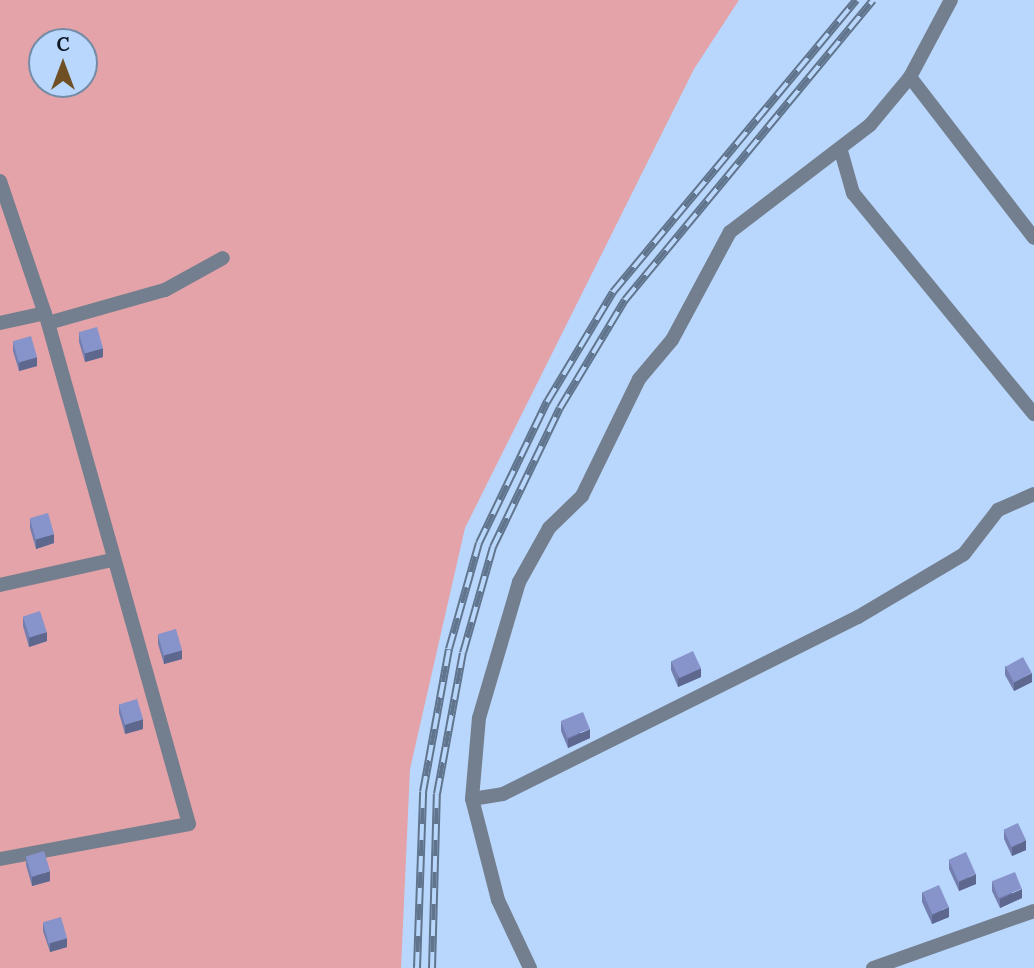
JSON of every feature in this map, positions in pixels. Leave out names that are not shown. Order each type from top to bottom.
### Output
[{"type":"street","points":[[530,968],[498,900],[472,799],[483,705],[519,582],[549,528],[582,496],[639,379],[672,340],[730,232],[841,151],[910,77],[951,0]]},
{"type":"street","points":[[910,77],[1034,237]]},
{"type":"street","points":[[841,151],[853,193],[1034,414]]},
{"type":"street","points":[[0,181],[47,318],[112,560],[189,824],[0,859]]},
{"type":"street","points":[[0,323],[47,318],[165,290],[223,258]]},
{"type":"street","points":[[472,799],[503,794],[858,617],[964,554],[998,510],[1034,494]]},
{"type":"street","points":[[0,585],[112,560]]},
{"type":"street","points":[[873,968],[1034,911]]},
{"type":"shaded area","points":[[0,0],[739,0],[694,69],[465,528],[410,769],[401,968],[0,968]]},
{"type":"building","points":[[97,327],[103,348],[85,353],[79,332]]},
{"type":"building","points":[[31,336],[37,357],[19,362],[13,341]]},
{"type":"building","points":[[48,513],[54,534],[36,539],[30,518]]},
{"type":"building","points":[[40,611],[47,632],[30,637],[23,617]]},
{"type":"building","points":[[176,629],[182,650],[164,655],[158,634]]},
{"type":"building","points":[[693,651],[701,668],[679,678],[671,661]]},
{"type":"building","points":[[1023,657],[1032,673],[1014,682],[1006,667]]},
{"type":"building","points":[[137,699],[143,719],[125,725],[119,705]]},
{"type":"building","points":[[583,712],[590,729],[567,738],[561,721]]},
{"type":"building","points":[[1018,823],[1026,840],[1012,847],[1003,830]]},
{"type":"building","points":[[44,851],[50,871],[32,877],[26,857]]},
{"type":"building","points":[[966,852],[976,874],[958,882],[949,860]]},
{"type":"building","points":[[1015,872],[1022,889],[999,898],[992,881]]},
{"type":"building","points":[[939,885],[949,907],[932,914],[923,892]]},
{"type":"building","points":[[61,917],[67,938],[49,943],[43,922]]},
{"type":"railway","points":[[417,968],[423,792],[449,649],[479,543],[547,402],[613,292],[856,0]]},
{"type":"railway","points":[[432,968],[437,794],[463,653],[493,547],[560,408],[625,300],[873,0]]}]
